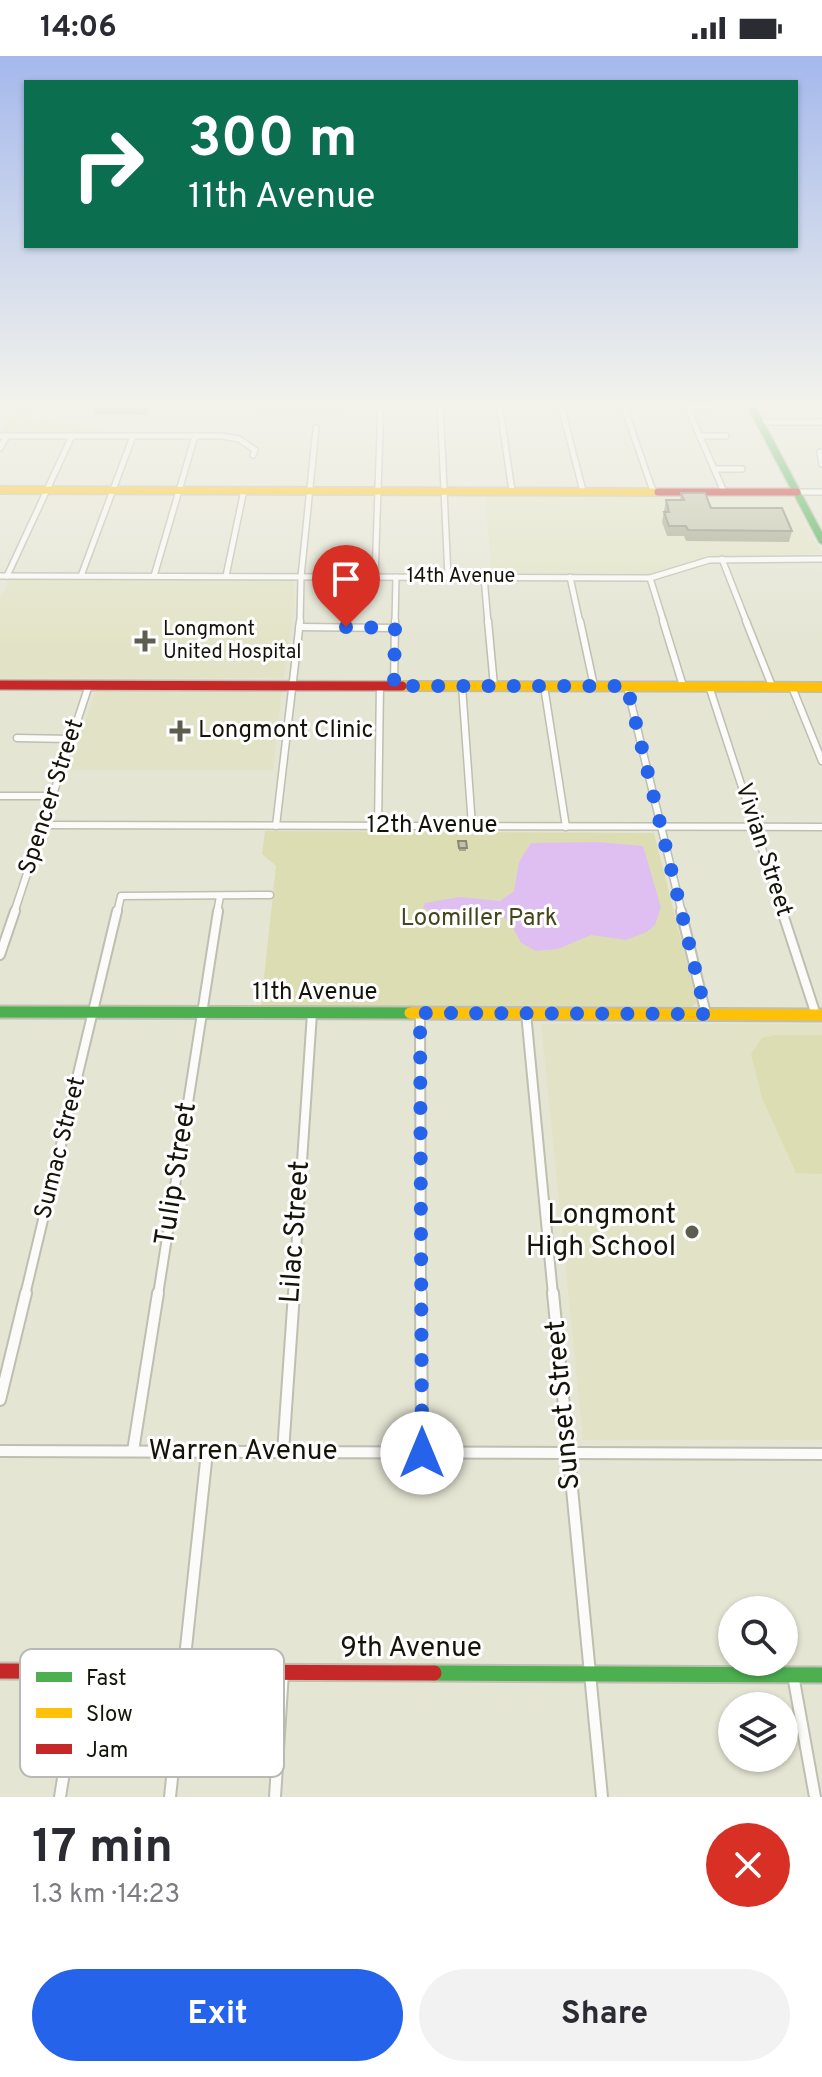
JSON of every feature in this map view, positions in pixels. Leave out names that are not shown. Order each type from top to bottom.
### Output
[{"type":"street","points":[[4,576],[50,483]]},
{"type":"street","points":[[81,576],[116,483]]},
{"type":"street","points":[[154,576],[181,483]]},
{"type":"street","points":[[276,826],[312,483]]},
{"type":"street","points":[[375,577],[378,483]]},
{"type":"street","points":[[444,483],[448,577]]},
{"type":"street","points":[[511,483],[512,491]]},
{"type":"street","points":[[581,483],[583,491]]},
{"type":"street","points":[[650,483],[653,491]]},
{"type":"street","points":[[721,483],[724,492]]},
{"type":"street","points":[[792,483],[822,540]]},
{"type":"street","points":[[0,490],[822,492]]},
{"type":"street","points":[[226,576],[244,490]]},
{"type":"street","points":[[722,559],[772,686]]},
{"type":"street","name":"14th Avenue","points":[[4,576],[650,578],[671,575],[701,561],[822,559]]},
{"type":"street","points":[[394,686],[396,577]]},
{"type":"street","points":[[484,577],[494,686]]},
{"type":"street","points":[[570,577],[594,686]]},
{"type":"street","points":[[650,578],[683,686]]},
{"type":"street","points":[[299,627],[395,628]]},
{"type":"street","points":[[0,685],[822,687]]},
{"type":"street","name":"Spencer Street","points":[[0,955],[89,685]]},
{"type":"street","points":[[378,826],[380,685]]},
{"type":"street","points":[[462,686],[472,826]]},
{"type":"street","points":[[544,686],[566,827]]},
{"type":"street","points":[[627,686],[706,1014]]},
{"type":"street","name":"Vivian Street","points":[[709,686],[819,1015]]},
{"type":"street","points":[[792,687],[822,761]]},
{"type":"street","points":[[17,738],[71,739]]},
{"type":"street","points":[[0,796],[52,796]]},
{"type":"street","name":"12th Avenue","points":[[43,825],[822,827]]},
{"type":"street","points":[[220,896],[270,895]]},
{"type":"street","name":"Sumac Street","points":[[0,1400],[121,896],[220,896]]},
{"type":"street","name":"Tulip Street","points":[[133,1451],[220,896]]},
{"type":"street","name":"11th Avenue","points":[[0,1012],[819,1015]]},
{"type":"street","name":"Lilac Street","points":[[283,1452],[312,1013]]},
{"type":"street","points":[[420,1013],[422,1453]]},
{"type":"street","name":"Sunset Street","points":[[526,1013],[602,1797]]},
{"type":"street","name":"Warren Avenue","points":[[0,1451],[822,1454]]},
{"type":"street","points":[[186,1649],[207,1452]]},
{"type":"street","name":"9th Avenue","points":[[284,1672],[718,1675]]},
{"type":"street","name":"9th Avenue","points":[[798,1675],[822,1675]]},
{"type":"street","points":[[793,1676],[815,1797]]},
{"type":"street","points":[[60,1797],[63,1777]]},
{"type":"street","points":[[170,1797],[172,1777]]},
{"type":"street","points":[[275,1797],[276,1777]]},
{"type":"shaded area","points":[[485,494],[791,495],[822,554],[705,556],[654,574],[492,573]]},
{"type":"shaded area","name":"Longmont United Hospital","points":[[10,579],[294,581],[294,605],[284,678],[0,679],[0,599]]},
{"type":"shaded area","name":"Longmont Clinic","points":[[101,689],[282,690],[273,770],[68,770],[95,693]]},
{"type":"shaded area","points":[[598,842],[643,846],[661,907],[655,925],[647,932],[626,940],[591,935],[558,949],[536,951],[521,943],[510,922],[501,916],[458,921],[423,908],[425,903],[460,897],[500,901],[514,891],[519,862],[531,843]]},
{"type":"shaded area","name":"Longmont High School","points":[[541,1024],[822,1024],[822,1440],[583,1440]]},
{"type":"green space","name":"Loomiller Park","points":[[265,831],[654,833],[697,1003],[691,1007],[261,1006],[276,866],[262,854]]},
{"type":"green space","points":[[822,1035],[822,1174],[796,1173],[762,1098],[751,1054],[762,1038]]},
{"type":"building","points":[[681,493],[705,493],[711,508],[782,508],[792,531],[688,530],[686,526],[669,526],[664,512],[669,512],[666,500],[684,500]]},
{"type":"building","points":[[458,841],[466,841],[467,848],[459,848]]},
{"type":"traffic: fast","points":[[792,483],[822,540]]},
{"type":"traffic: fast","points":[[0,1012],[410,1013]]},
{"type":"traffic: fast","points":[[434,1673],[822,1675]]},
{"type":"traffic: slow","points":[[0,490],[658,492]]},
{"type":"traffic: slow","points":[[402,686],[822,687]]},
{"type":"traffic: slow","points":[[410,1013],[822,1015]]},
{"type":"traffic: jam","points":[[658,492],[797,492]]},
{"type":"traffic: jam","points":[[0,685],[402,686]]},
{"type":"traffic: jam","points":[[0,1671],[20,1671]]},
{"type":"traffic: jam","points":[[284,1672],[434,1673]]},
{"type":"place","name":"Longmont United Hospital","points":[[145,641]]},
{"type":"place","name":"Longmont Clinic","points":[[180,731]]},
{"type":"place","name":"Longmont High School","points":[[692,1232]]},
{"type":"route","points":[[346,627],[395,628],[394,686],[627,686],[706,1014],[420,1013],[422,1453]]}]
